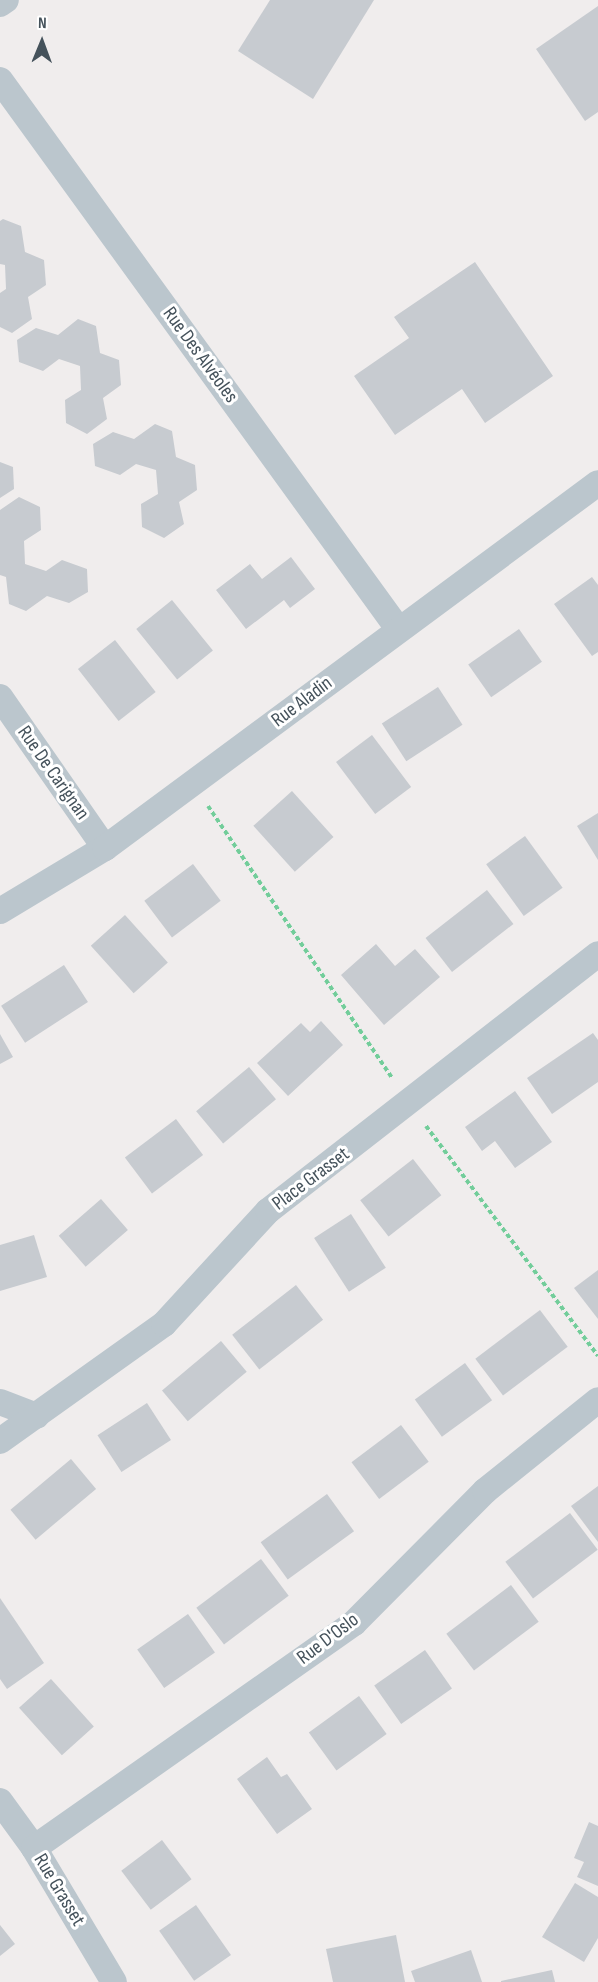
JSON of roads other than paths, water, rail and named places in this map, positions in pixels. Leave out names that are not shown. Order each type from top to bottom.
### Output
[{"type":"street","points":[[0,4],[6,0]]},
{"type":"street","name":"Rue Des Alvéoles","points":[[0,80],[399,630]]},
{"type":"street","name":"Rue Aladin","points":[[0,911],[105,848],[598,483]]},
{"type":"street","name":"Rue De Carignan","points":[[0,698],[105,848]]},
{"type":"street","name":"Place Grasset","points":[[0,1441],[164,1324],[268,1211],[389,1119],[407,1100],[598,954]]},
{"type":"street","name":"Rue D'Oslo","points":[[34,1848],[354,1623],[485,1491],[598,1400]]},
{"type":"street","points":[[0,1402],[36,1416]]},
{"type":"street","name":"Rue Grasset","points":[[0,1801],[34,1848],[114,1982]]}]
